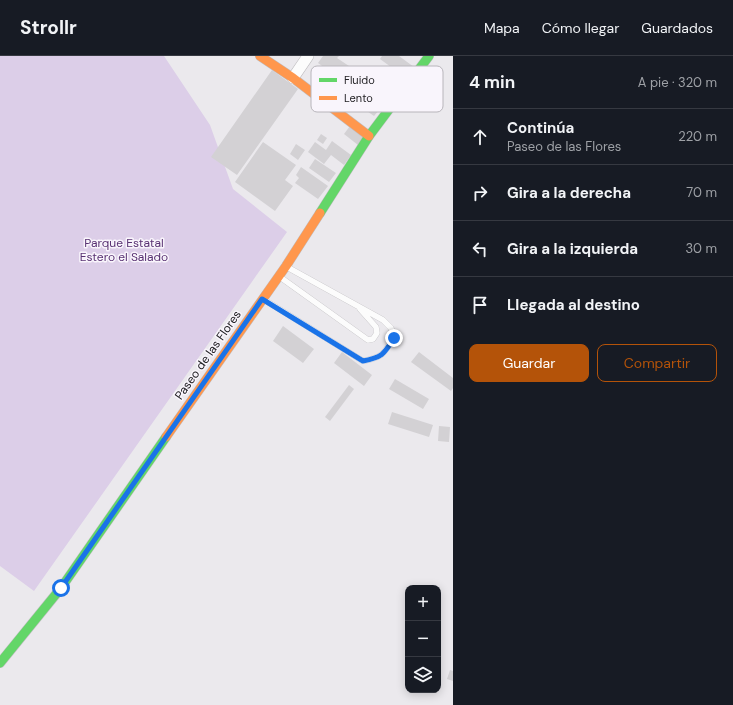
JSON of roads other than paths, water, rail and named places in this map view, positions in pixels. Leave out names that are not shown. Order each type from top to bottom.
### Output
[{"type":"street","points":[[260,56],[311,92]]},
{"type":"street","points":[[293,78],[308,56]]},
{"type":"street","name":"Paseo de las Flores","points":[[422,66],[429,56]]},
{"type":"street","points":[[338,112],[369,136]]},
{"type":"street","name":"Paseo de las Flores","points":[[0,663],[61,588],[286,266],[369,136],[387,112]]},
{"type":"lane","points":[[262,299],[363,361],[374,359],[384,354],[394,338],[391,328],[382,320],[286,266]]},
{"type":"lane","points":[[279,276],[368,340],[373,339],[377,333],[376,327],[358,306]]},
{"type":"park label","name":"Parque Estatal Estero el Salado","points":[[124,250]]}]
